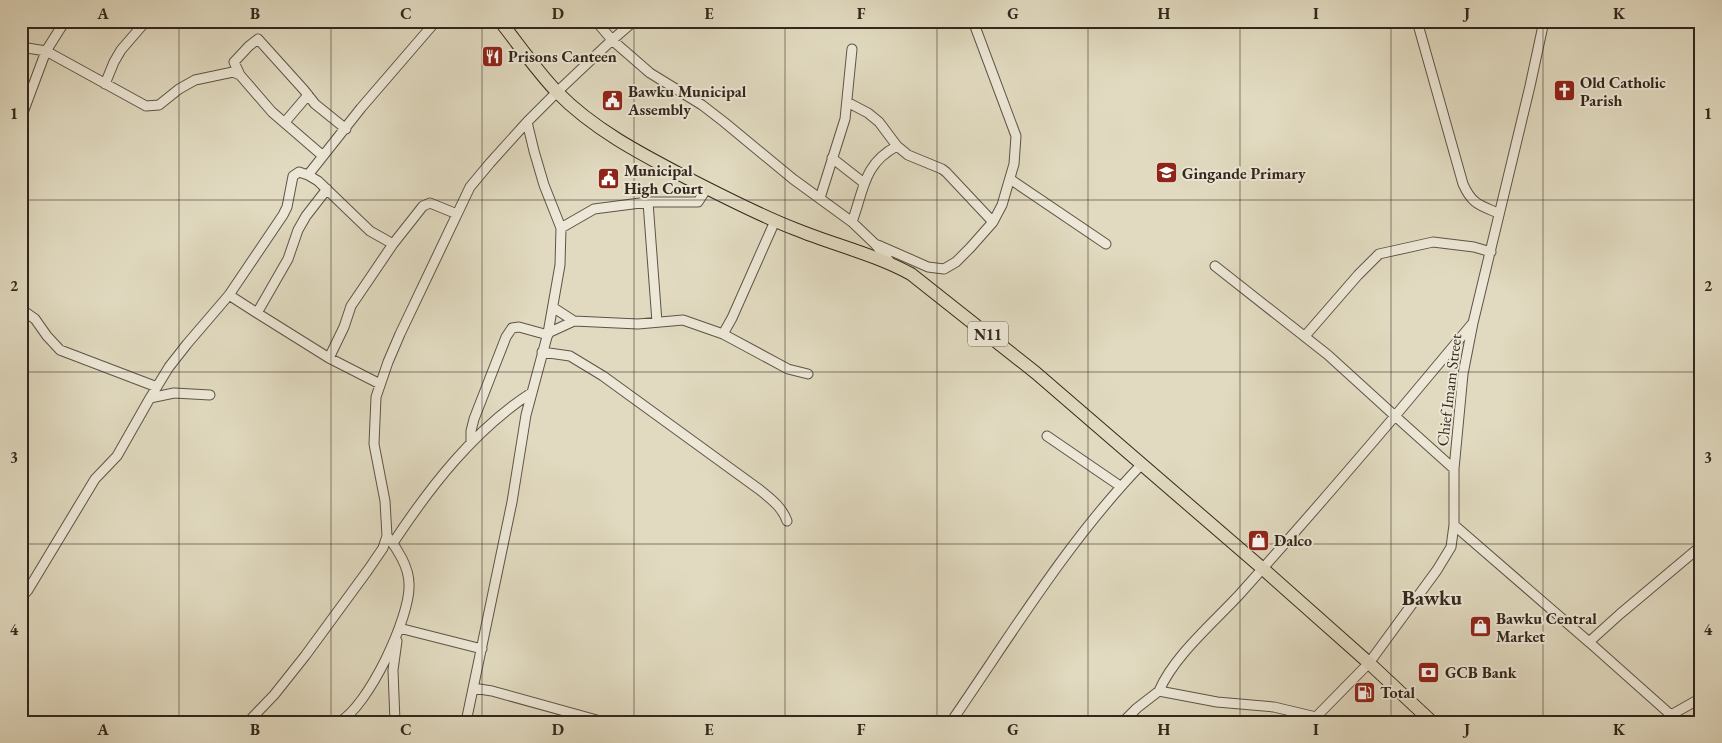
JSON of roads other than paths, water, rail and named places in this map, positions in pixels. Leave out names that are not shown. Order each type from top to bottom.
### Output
[{"type":"highway","name":"N11","points":[[500,21],[557,92],[584,116],[616,138],[707,188],[775,221],[891,263],[911,274],[982,328],[1036,373],[1262,568],[1432,722]]},
{"type":"street","points":[[21,118],[46,51],[65,21]]},
{"type":"street","points":[[105,84],[121,50],[146,21]]},
{"type":"street","points":[[308,175],[436,21]]},
{"type":"street","points":[[596,21],[612,40],[650,72],[717,117],[852,222],[875,244],[891,263]]},
{"type":"street","points":[[248,722],[274,695],[305,656],[383,548],[387,536],[385,501],[374,444],[376,397],[400,334],[470,188],[490,163],[557,92],[634,21]]},
{"type":"street","points":[[875,244],[928,267],[944,269],[956,262],[993,222],[1002,205],[1014,164],[1016,136],[973,21]]},
{"type":"street","points":[[1417,21],[1463,184],[1469,196],[1476,203],[1498,213]]},
{"type":"street","name":"Chief Imam Street","points":[[1314,719],[1369,663],[1443,561],[1451,547],[1454,525],[1454,469],[1464,374],[1473,323],[1544,21]]},
{"type":"street","points":[[323,156],[272,112],[240,75],[234,62],[258,39],[314,104],[346,129]]},
{"type":"street","points":[[21,47],[46,51],[146,106],[159,105],[179,89],[195,80],[233,72],[240,75]]},
{"type":"street","points":[[820,198],[832,158],[843,131],[852,49]]},
{"type":"street","points":[[285,122],[308,95]]},
{"type":"street","points":[[847,102],[868,113],[879,122],[897,146],[908,155],[946,172],[993,222]]},
{"type":"street","points":[[466,722],[512,502],[526,415],[554,308],[560,265],[560,228],[544,185],[528,122]]},
{"type":"street","points":[[852,222],[864,183],[872,166],[879,158],[897,146]]},
{"type":"street","points":[[832,158],[864,183]]},
{"type":"street","points":[[21,598],[28,590],[96,479],[117,456],[157,387],[187,344],[229,295],[283,215],[287,207],[294,176],[299,172],[318,181],[370,231],[393,244]]},
{"type":"street","points":[[1010,179],[1106,244]]},
{"type":"street","points":[[560,228],[594,209],[648,202],[698,202],[707,188]]},
{"type":"street","points":[[257,313],[288,259],[298,230],[306,216],[327,190]]},
{"type":"street","points":[[648,202],[657,322]]},
{"type":"street","points":[[329,358],[344,327],[351,306],[393,244],[426,204],[434,204],[457,214]]},
{"type":"street","points":[[723,334],[775,221]]},
{"type":"street","points":[[1305,336],[1358,275],[1379,254],[1433,242],[1474,247],[1491,252]]},
{"type":"street","points":[[1215,266],[1328,355],[1454,469]]},
{"type":"street","points":[[229,295],[329,358],[380,384]]},
{"type":"street","points":[[554,308],[574,321]]},
{"type":"street","points":[[21,309],[35,319],[60,350],[157,387]]},
{"type":"street","points":[[471,443],[474,419],[506,336],[512,328],[519,327],[548,334],[574,321],[638,324],[683,320],[723,334],[788,369],[808,374]]},
{"type":"street","points":[[1124,722],[1137,708],[1159,691],[1176,663],[1395,416],[1473,323]]},
{"type":"street","points":[[542,352],[570,356],[603,376],[760,490],[778,505],[787,520]]},
{"type":"street","points":[[150,398],[174,393],[210,395]]},
{"type":"street","points":[[393,543],[422,501],[471,443],[531,393]]},
{"type":"street","points":[[1046,436],[1120,486]]},
{"type":"street","points":[[951,722],[1060,562],[1103,505],[1141,465]]},
{"type":"street","points":[[1454,525],[1590,642],[1669,718],[1701,698]]},
{"type":"street","points":[[387,536],[393,543],[410,584],[408,603],[399,631],[393,670],[395,722]]},
{"type":"street","points":[[1590,642],[1620,614],[1701,546]]},
{"type":"street","points":[[399,631],[482,649]]},
{"type":"street","points":[[341,721],[368,692],[399,631]]},
{"type":"street","points":[[473,688],[492,691],[604,722]]},
{"type":"street","points":[[1159,691],[1217,702],[1274,707],[1314,719]]},
{"type":"place","name":"Prisons Canteen","points":[[492,56]]},
{"type":"place","name":"Old Catholic Parish","points":[[1564,91]]},
{"type":"place","name":"Bawku Municipal Assembly","points":[[612,100]]},
{"type":"place","name":"Gingande Primary","points":[[1166,173]]},
{"type":"place","name":"Municipal High Court","points":[[608,179]]},
{"type":"place","name":"Dalco","points":[[1258,540]]},
{"type":"place","name":"Bawku Central Market","points":[[1480,627]]},
{"type":"place","name":"GCB Bank","points":[[1429,672]]},
{"type":"place","name":"Total","points":[[1364,692]]},
{"type":"district","name":"Bawku","points":[[1432,597]]}]
